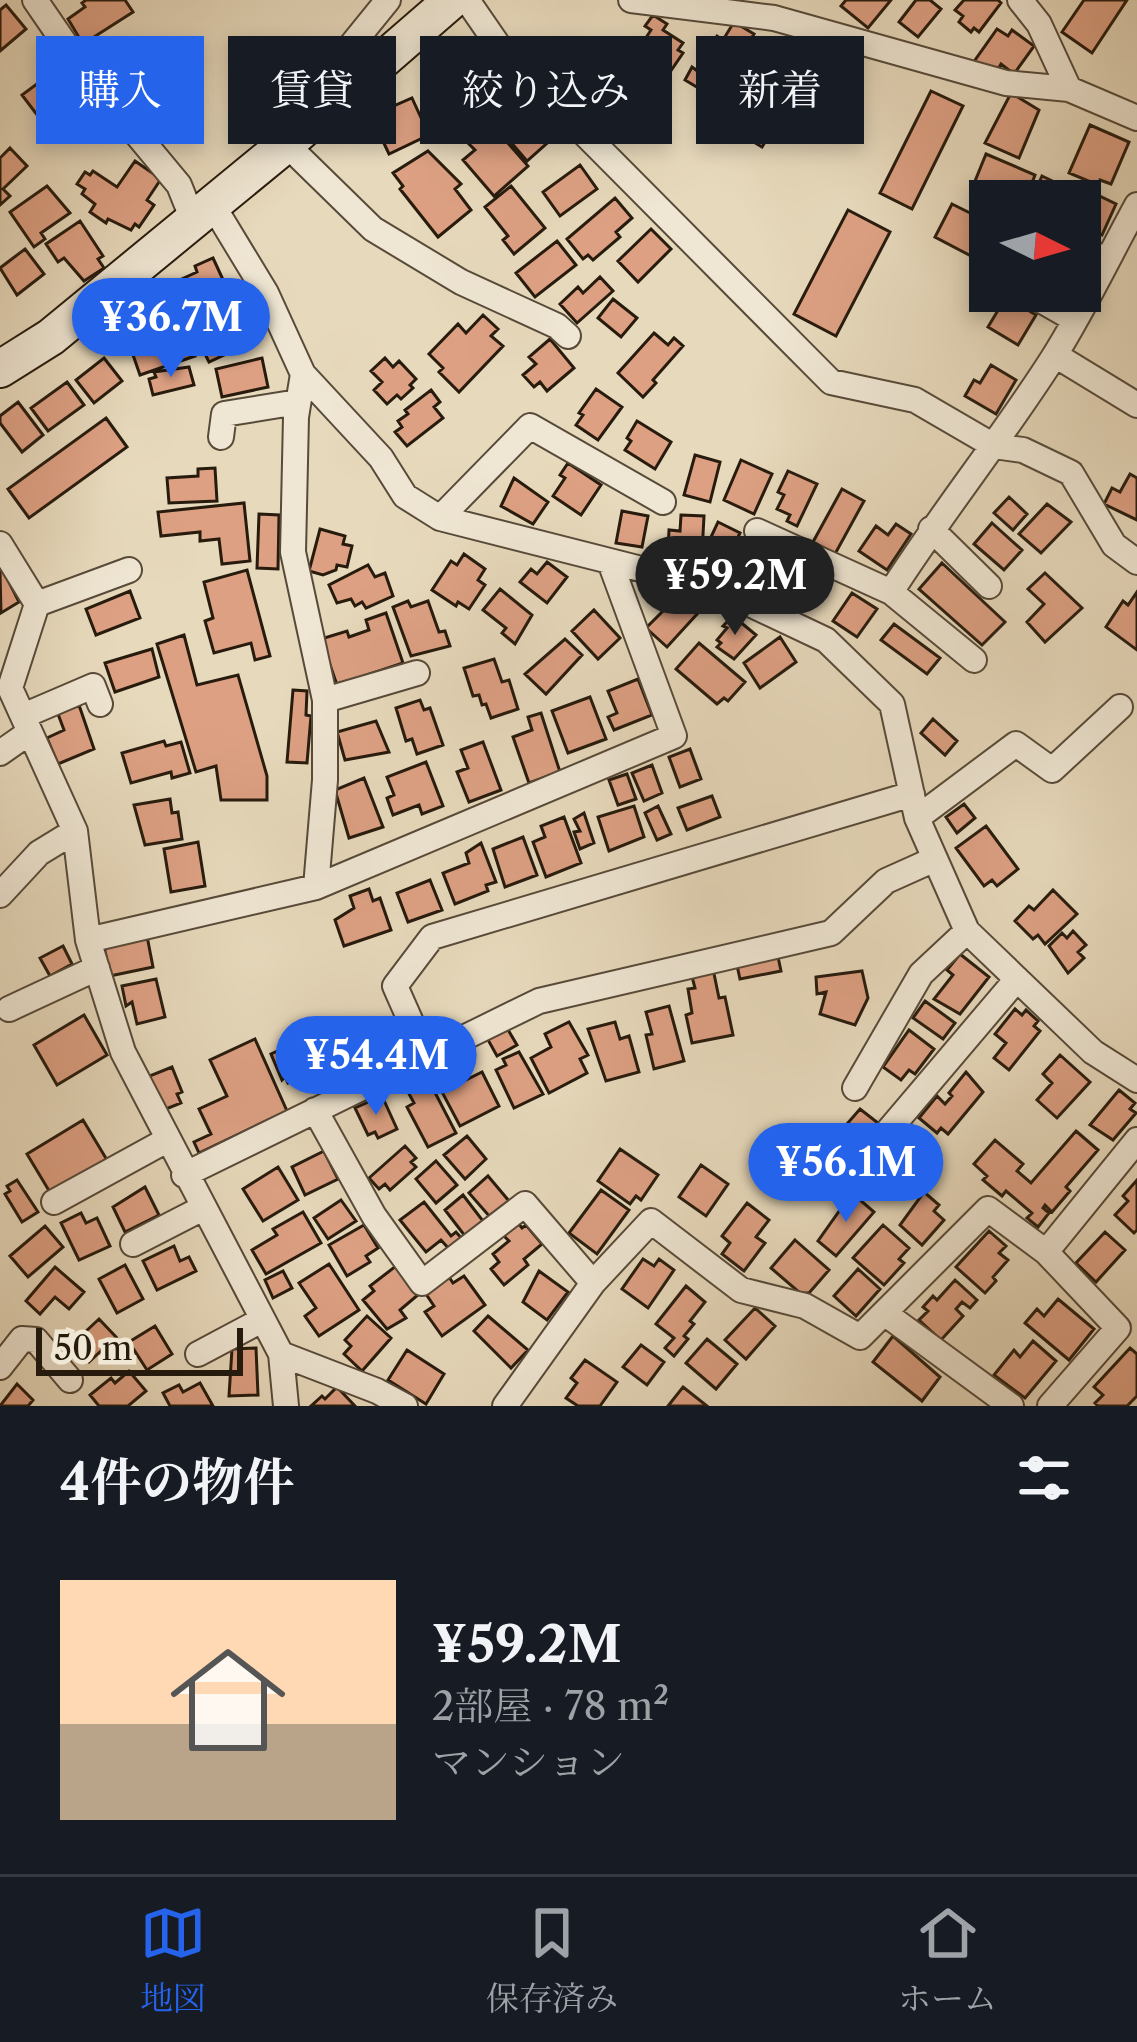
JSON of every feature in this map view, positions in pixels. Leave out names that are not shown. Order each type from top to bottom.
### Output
[{"type":"street","points":[[34,0],[81,67],[179,185],[214,202],[266,293],[303,374],[381,458],[405,496],[440,518],[716,588],[826,640],[892,704],[915,806],[968,931],[1093,1052],[1137,1080]]},
{"type":"street","points":[[214,202],[306,104],[388,0]]},
{"type":"street","points":[[396,49],[452,0]]},
{"type":"street","points":[[467,0],[518,74],[548,98],[832,382],[914,400],[994,446],[1023,450],[1071,473],[1114,545],[1137,562]]},
{"type":"street","points":[[631,0],[775,18],[1006,83],[1069,89],[1134,122]]},
{"type":"street","points":[[1020,0],[1039,24],[1069,89]]},
{"type":"street","points":[[0,369],[51,338],[286,144],[373,229],[425,256],[461,282],[557,326],[568,336]]},
{"type":"street","points":[[891,592],[1055,355],[1137,205]]},
{"type":"street","points":[[1101,257],[1107,260]]},
{"type":"street","points":[[1062,312],[1075,319]]},
{"type":"street","points":[[1055,355],[1137,405]]},
{"type":"street","points":[[303,374],[293,552],[325,700],[325,780],[316,887]]},
{"type":"street","points":[[220,437],[224,415],[298,402]]},
{"type":"street","points":[[440,518],[530,426],[663,502]]},
{"type":"street","points":[[931,529],[989,586]]},
{"type":"street","points":[[758,531],[891,592],[974,661]]},
{"type":"street","points":[[0,544],[37,604],[10,688],[75,831],[88,940],[123,1052],[281,1354],[286,1406]]},
{"type":"street","points":[[88,940],[316,887],[674,736],[610,562]]},
{"type":"street","points":[[37,604],[129,570]]},
{"type":"street","points":[[325,700],[417,673]]},
{"type":"street","points":[[0,753],[27,724],[93,686],[100,704]]},
{"type":"street","points":[[426,1056],[394,986],[432,937],[915,806],[1016,744],[1052,770],[1120,707]]},
{"type":"street","points":[[0,895],[40,853],[75,831]]},
{"type":"street","points":[[54,1202],[314,1110],[539,1001],[831,933],[886,881],[935,859]]},
{"type":"street","points":[[855,1088],[921,974],[968,931]]},
{"type":"street","points":[[9,1009],[97,968]]},
{"type":"street","points":[[849,1177],[1017,979]]},
{"type":"street","points":[[314,1110],[374,1216],[422,1283],[525,1204],[593,1283]]},
{"type":"street","points":[[1046,1252],[1137,1140]]},
{"type":"street","points":[[102,1191],[175,1156]]},
{"type":"street","points":[[133,1244],[202,1208]]},
{"type":"street","points":[[505,1406],[593,1283],[651,1221],[741,1290],[805,1306],[860,1337],[988,1209],[1046,1252],[1118,1328],[1050,1406]]},
{"type":"street","points":[[887,1315],[1011,1406]]},
{"type":"street","points":[[199,1354],[262,1320]]},
{"type":"street","points":[[0,1367],[22,1339],[36,1340],[70,1380]]},
{"type":"street","points":[[281,1354],[405,1406]]},
{"type":"building","points":[[125,0],[133,12],[96,36],[78,36],[68,19],[85,7],[82,3]]},
{"type":"building","points":[[846,0],[891,0],[868,28],[841,6]]},
{"type":"building","points":[[916,0],[930,0],[941,9],[918,37],[899,22]]},
{"type":"building","points":[[964,0],[1001,3],[979,32],[974,28],[971,32],[959,22],[963,16],[955,10]]},
{"type":"building","points":[[1084,0],[1127,0],[1092,53],[1062,32]]},
{"type":"building","points":[[6,5],[26,29],[0,51],[0,10]]},
{"type":"building","points":[[653,15],[667,24],[663,30],[683,43],[678,50],[683,53],[672,69],[672,36],[647,36],[651,30],[645,26]]},
{"type":"building","points":[[734,22],[754,34],[753,36],[725,36]]},
{"type":"building","points":[[997,29],[1008,36],[1012,30],[1034,46],[1014,74],[1001,64],[997,71],[973,63]]},
{"type":"building","points":[[692,67],[696,70],[696,87],[685,80]]},
{"type":"building","points":[[36,85],[36,113],[22,95]]},
{"type":"building","points":[[931,91],[963,106],[912,209],[880,193]]},
{"type":"building","points":[[1011,93],[1039,110],[1019,158],[985,143]]},
{"type":"building","points":[[412,98],[420,115],[420,139],[389,154],[384,144],[396,144],[396,105]]},
{"type":"building","points":[[1090,125],[1129,142],[1111,184],[1069,173]]},
{"type":"building","points":[[469,144],[509,144],[528,166],[494,196],[463,160],[475,150]]},
{"type":"building","points":[[513,144],[546,144],[527,161]]},
{"type":"building","points":[[10,148],[27,166],[3,189],[10,196],[0,205],[0,158]]},
{"type":"building","points":[[428,151],[461,184],[455,189],[471,210],[438,237],[393,173]]},
{"type":"building","points":[[986,154],[1035,175],[1033,180],[975,180]]},
{"type":"building","points":[[135,161],[161,179],[147,200],[154,205],[139,227],[135,224],[131,230],[108,219],[106,223],[90,212],[95,204],[77,184],[85,172],[93,171],[117,187]]},
{"type":"building","points":[[580,165],[597,189],[560,216],[543,192]]},
{"type":"building","points":[[47,186],[70,213],[41,233],[45,239],[34,247],[10,212]]},
{"type":"building","points":[[511,186],[545,228],[514,254],[503,240],[508,236],[485,207]]},
{"type":"building","points":[[1101,197],[1116,204],[1101,234]]},
{"type":"building","points":[[615,198],[632,218],[616,232],[620,237],[593,260],[588,255],[583,259],[567,239]]},
{"type":"building","points":[[952,204],[969,212],[969,255],[935,237]]},
{"type":"building","points":[[848,210],[890,232],[836,336],[794,314]]},
{"type":"building","points":[[80,221],[103,256],[98,259],[104,268],[84,281],[64,258],[58,262],[46,244]]},
{"type":"building","points":[[651,229],[671,249],[638,282],[618,261]]},
{"type":"building","points":[[557,241],[576,265],[535,297],[516,273]]},
{"type":"building","points":[[25,249],[44,274],[17,295],[0,268]]},
{"type":"building","points":[[213,258],[225,284],[220,286],[225,296],[186,313],[173,283]]},
{"type":"building","points":[[600,277],[613,291],[577,323],[560,304],[578,287],[583,293]]},
{"type":"building","points":[[164,287],[178,329],[146,340],[141,329],[136,331],[131,315],[146,310],[144,301]]},
{"type":"building","points":[[231,298],[252,342],[209,362],[200,344],[218,335],[205,310]]},
{"type":"building","points":[[613,299],[637,318],[621,337],[598,318]]},
{"type":"building","points":[[997,312],[1036,315],[1018,345],[988,327]]},
{"type":"building","points":[[483,315],[498,329],[491,336],[503,346],[459,392],[429,354],[458,324],[466,333]]},
{"type":"building","points":[[187,333],[195,356],[140,375],[132,352]]},
{"type":"building","points":[[654,333],[668,345],[674,338],[683,346],[643,397],[618,373]]},
{"type":"building","points":[[550,339],[574,368],[547,391],[540,382],[534,387],[523,375],[536,364],[529,357]]},
{"type":"building","points":[[104,358],[122,381],[94,403],[76,380]]},
{"type":"building","points":[[262,358],[268,387],[222,397],[216,369]]},
{"type":"building","points":[[385,358],[393,367],[399,361],[416,379],[401,399],[397,395],[387,404],[374,390],[382,382],[371,371]]},
{"type":"building","points":[[991,365],[1016,380],[996,414],[965,396]]},
{"type":"building","points":[[189,367],[194,385],[153,395],[149,379],[156,377],[154,372]]},
{"type":"building","points":[[67,382],[84,405],[48,431],[31,408]]},
{"type":"building","points":[[596,389],[622,407],[598,440],[576,425]]},
{"type":"building","points":[[431,390],[440,402],[434,407],[443,418],[407,446],[395,432],[402,427],[398,421]]},
{"type":"building","points":[[18,402],[43,435],[22,452],[0,423],[0,416]]},
{"type":"building","points":[[106,418],[127,447],[29,518],[8,489]]},
{"type":"building","points":[[637,421],[671,442],[655,469],[625,450]]},
{"type":"building","points":[[695,455],[720,462],[710,502],[684,495]]},
{"type":"building","points":[[741,460],[772,474],[754,514],[724,500]]},
{"type":"building","points":[[568,463],[601,485],[581,515],[553,496]]},
{"type":"building","points":[[215,468],[217,501],[169,503],[167,478],[198,476],[198,469]]},
{"type":"building","points":[[788,471],[817,484],[797,526],[787,521],[790,515],[777,509],[784,495],[778,492]]},
{"type":"building","points":[[1130,474],[1137,478],[1137,520],[1104,504],[1112,488],[1120,492]]},
{"type":"building","points":[[514,478],[548,502],[533,524],[501,506]]},
{"type":"building","points":[[842,489],[864,501],[835,554],[813,542]]},
{"type":"building","points":[[1009,497],[1027,514],[1013,530],[994,513]]},
{"type":"building","points":[[244,503],[250,561],[222,564],[219,539],[200,541],[200,532],[161,536],[158,512]]},
{"type":"building","points":[[1047,504],[1071,522],[1041,553],[1019,534]]},
{"type":"building","points":[[622,511],[648,516],[642,547],[616,543]]},
{"type":"building","points":[[259,514],[279,515],[278,569],[257,568]]},
{"type":"building","points":[[681,515],[704,516],[702,553],[668,551],[669,530],[680,531]]},
{"type":"building","points":[[718,522],[740,533],[723,568],[711,562],[716,551],[710,549],[715,539],[711,537]]},
{"type":"building","points":[[992,523],[1022,550],[1004,570],[974,544]]},
{"type":"building","points":[[896,524],[911,534],[887,570],[859,551],[876,526],[888,535]]},
{"type":"building","points":[[320,529],[345,536],[343,544],[352,546],[347,567],[337,565],[323,575],[309,571]]},
{"type":"building","points":[[749,536],[783,553],[765,589],[738,576],[748,557],[740,552]]},
{"type":"building","points":[[464,554],[485,569],[478,580],[485,585],[469,609],[432,590],[451,561],[457,565]]},
{"type":"building","points":[[792,560],[813,570],[794,606],[774,596]]},
{"type":"building","points":[[547,562],[567,577],[547,603],[520,582],[531,569],[537,574]]},
{"type":"building","points":[[942,563],[1005,622],[982,645],[919,589]]},
{"type":"building","points":[[368,565],[375,577],[385,573],[393,596],[366,608],[362,602],[355,606],[351,599],[337,603],[329,585]]},
{"type":"building","points":[[3,570],[19,602],[1,613],[0,572]]},
{"type":"building","points":[[247,570],[270,656],[255,660],[251,643],[214,653],[205,621],[213,618],[204,582]]},
{"type":"building","points":[[1045,573],[1082,608],[1045,642],[1027,622],[1044,604],[1028,589]]},
{"type":"building","points":[[500,589],[532,615],[515,644],[502,633],[506,628],[483,610]]},
{"type":"building","points":[[673,590],[698,613],[667,647],[646,628],[665,609],[660,604]]},
{"type":"building","points":[[130,591],[140,618],[96,635],[86,609]]},
{"type":"building","points":[[1137,592],[1137,650],[1106,627],[1123,601],[1128,605]]},
{"type":"building","points":[[852,593],[877,609],[857,637],[833,621]]},
{"type":"building","points":[[408,601],[411,607],[428,601],[439,632],[445,631],[450,646],[411,656],[393,607]]},
{"type":"building","points":[[594,610],[620,638],[598,659],[572,631]]},
{"type":"building","points":[[386,613],[403,663],[337,685],[321,639],[369,630],[366,620]]},
{"type":"building","points":[[733,616],[756,635],[734,659],[717,647],[727,628],[723,626]]},
{"type":"building","points":[[894,624],[940,658],[927,674],[881,640]]},
{"type":"building","points":[[184,635],[197,685],[238,675],[267,776],[267,800],[221,800],[216,766],[196,772],[157,644]]},
{"type":"building","points":[[780,637],[796,662],[760,688],[744,663]]},
{"type":"building","points":[[565,639],[582,655],[546,694],[525,674]]},
{"type":"building","points":[[699,643],[745,682],[728,701],[724,698],[717,704],[676,669]]},
{"type":"building","points":[[152,649],[159,677],[115,692],[105,663]]},
{"type":"building","points":[[494,659],[502,682],[509,680],[518,709],[491,718],[479,695],[473,696],[464,668]]},
{"type":"building","points":[[638,679],[652,715],[614,730],[608,717],[617,713],[608,691]]},
{"type":"building","points":[[293,690],[307,691],[306,715],[311,716],[307,763],[287,762]]},
{"type":"building","points":[[590,697],[606,739],[568,753],[552,711]]},
{"type":"building","points":[[420,700],[424,710],[430,708],[443,745],[417,754],[412,739],[406,741],[396,708]]},
{"type":"building","points":[[79,705],[94,749],[58,764],[47,738],[64,730],[58,714]]},
{"type":"building","points":[[541,713],[560,772],[529,783],[513,737],[532,730],[528,717]]},
{"type":"building","points":[[933,719],[957,741],[945,755],[921,733]]},
{"type":"building","points":[[376,721],[389,752],[345,760],[337,732]]},
{"type":"building","points":[[164,741],[166,746],[181,742],[190,773],[172,778],[171,772],[131,783],[122,753]]},
{"type":"building","points":[[483,742],[501,790],[469,802],[457,772],[468,768],[461,750]]},
{"type":"building","points":[[690,749],[701,779],[680,787],[669,757]]},
{"type":"building","points":[[426,762],[443,806],[422,814],[419,805],[393,815],[387,798],[394,795],[387,777]]},
{"type":"building","points":[[652,765],[662,793],[644,801],[632,773]]},
{"type":"building","points":[[627,774],[636,799],[618,805],[609,780]]},
{"type":"building","points":[[364,778],[383,827],[349,838],[335,790]]},
{"type":"building","points":[[712,796],[720,817],[687,830],[678,808]]},
{"type":"building","points":[[170,799],[172,813],[178,812],[182,839],[145,845],[134,805]]},
{"type":"building","points":[[964,804],[975,818],[957,833],[946,817]]},
{"type":"building","points":[[634,806],[644,837],[609,851],[598,817]]},
{"type":"building","points":[[658,806],[671,834],[657,840],[645,813]]},
{"type":"building","points":[[584,813],[594,843],[580,849],[574,819]]},
{"type":"building","points":[[564,817],[581,863],[546,877],[533,842],[545,837],[541,826]]},
{"type":"building","points":[[986,826],[1018,869],[997,886],[992,880],[984,886],[956,848]]},
{"type":"building","points":[[523,837],[537,875],[505,887],[493,849]]},
{"type":"building","points":[[198,842],[205,886],[171,892],[164,849]]},
{"type":"building","points":[[481,843],[496,882],[486,885],[488,891],[455,904],[443,873],[469,863],[466,853]]},
{"type":"building","points":[[430,880],[442,910],[408,922],[397,893]]},
{"type":"building","points":[[369,889],[373,901],[380,898],[391,930],[344,946],[335,920],[354,908],[350,896]]},
{"type":"building","points":[[1053,890],[1077,914],[1045,944],[1015,921]]},
{"type":"building","points":[[1073,931],[1086,945],[1078,952],[1084,958],[1068,973],[1049,946],[1062,933],[1067,938]]},
{"type":"building","points":[[147,936],[153,967],[110,976],[104,946]]},
{"type":"building","points":[[63,946],[72,964],[50,976],[40,958]]},
{"type":"building","points":[[777,952],[781,971],[740,979],[736,961]]},
{"type":"building","points":[[960,954],[989,977],[960,1014],[934,999],[953,975],[947,970]]},
{"type":"building","points":[[712,964],[733,1035],[692,1043],[686,1015],[692,1013],[688,989],[695,988],[690,969]]},
{"type":"building","points":[[862,971],[868,998],[855,1025],[820,1014],[826,992],[817,994],[816,977]]},
{"type":"building","points":[[156,979],[165,1017],[137,1024],[132,1002],[126,1006],[122,986]]},
{"type":"building","points":[[925,1001],[955,1023],[943,1039],[913,1018]]},
{"type":"building","points":[[669,1006],[684,1061],[654,1069],[646,1012]]},
{"type":"building","points":[[1015,1009],[1022,1015],[1026,1010],[1038,1021],[1034,1026],[1040,1031],[1009,1070],[994,1058],[1006,1043],[995,1034]]},
{"type":"building","points":[[84,1015],[107,1055],[57,1085],[34,1045]]},
{"type":"building","points":[[569,1022],[588,1055],[580,1059],[587,1073],[549,1093],[531,1058],[551,1047],[545,1034]]},
{"type":"building","points":[[615,1022],[620,1039],[629,1036],[639,1072],[606,1081],[588,1029]]},
{"type":"building","points":[[507,1028],[517,1045],[497,1056],[487,1038]]},
{"type":"building","points":[[338,1030],[356,1069],[326,1082],[315,1059],[321,1056],[314,1041]]},
{"type":"building","points":[[909,1030],[934,1049],[915,1074],[909,1070],[901,1080],[883,1067]]},
{"type":"building","points":[[255,1039],[287,1111],[199,1153],[194,1142],[211,1134],[199,1109],[227,1096],[210,1060]]},
{"type":"building","points":[[295,1043],[308,1075],[288,1083],[285,1077],[282,1080],[271,1054]]},
{"type":"building","points":[[519,1052],[543,1094],[514,1108],[496,1070],[506,1065],[503,1059]]},
{"type":"building","points":[[1060,1055],[1090,1082],[1057,1118],[1037,1100],[1052,1083],[1043,1074]]},
{"type":"building","points":[[172,1067],[182,1092],[177,1094],[181,1103],[161,1111],[147,1077]]},
{"type":"building","points":[[482,1072],[499,1106],[460,1126],[442,1092]]},
{"type":"building","points":[[966,1072],[983,1092],[948,1134],[941,1128],[937,1133],[919,1118],[937,1096],[945,1104]]},
{"type":"building","points":[[428,1079],[456,1133],[428,1147],[407,1107],[414,1103],[407,1090]]},
{"type":"building","points":[[1119,1090],[1135,1103],[1130,1109],[1136,1113],[1113,1140],[1090,1125]]},
{"type":"building","points":[[382,1096],[397,1129],[378,1138],[375,1132],[368,1135],[355,1108]]},
{"type":"building","points":[[860,1109],[878,1123],[840,1173],[819,1156]]},
{"type":"building","points":[[83,1120],[107,1160],[51,1194],[27,1154]]},
{"type":"building","points":[[911,1131],[930,1148],[901,1183],[894,1177],[890,1181],[874,1168]]},
{"type":"building","points":[[1076,1131],[1098,1150],[1066,1187],[1070,1191],[1052,1212],[1045,1205],[1049,1213],[1038,1227],[1027,1218],[1032,1213],[1006,1191],[1002,1196],[983,1180],[987,1176],[974,1164],[995,1140],[1023,1164],[1017,1171],[1031,1183]]},
{"type":"building","points":[[467,1136],[486,1159],[465,1179],[444,1155]]},
{"type":"building","points":[[405,1146],[416,1158],[411,1162],[416,1167],[390,1190],[385,1184],[379,1189],[369,1178]]},
{"type":"building","points":[[620,1149],[658,1175],[641,1200],[636,1196],[630,1204],[598,1181]]},
{"type":"building","points":[[324,1151],[338,1179],[305,1195],[292,1167]]},
{"type":"building","points":[[436,1161],[457,1185],[436,1203],[416,1179]]},
{"type":"building","points":[[701,1165],[728,1184],[706,1216],[679,1197]]},
{"type":"building","points":[[278,1167],[298,1200],[263,1221],[243,1189]]},
{"type":"building","points":[[488,1176],[509,1201],[490,1217],[469,1193]]},
{"type":"building","points":[[17,1180],[38,1212],[22,1222],[5,1194],[10,1191],[7,1186]]},
{"type":"building","points":[[1137,1180],[1137,1230],[1134,1233],[1115,1215]]},
{"type":"building","points":[[145,1187],[159,1215],[125,1232],[113,1207]]},
{"type":"building","points":[[601,1190],[629,1210],[597,1254],[569,1233]]},
{"type":"building","points":[[924,1192],[939,1205],[934,1211],[944,1220],[922,1245],[900,1225]]},
{"type":"building","points":[[852,1193],[874,1212],[836,1256],[818,1241]]},
{"type":"building","points":[[463,1195],[483,1221],[465,1236],[445,1210]]},
{"type":"building","points":[[341,1200],[356,1221],[328,1239],[314,1218]]},
{"type":"building","points":[[424,1202],[451,1236],[456,1232],[463,1240],[450,1250],[441,1240],[426,1252],[400,1220]]},
{"type":"building","points":[[747,1203],[769,1220],[756,1237],[765,1243],[744,1271],[722,1254],[730,1243],[722,1236]]},
{"type":"building","points":[[303,1212],[321,1243],[266,1274],[252,1250],[277,1235],[273,1229]]},
{"type":"building","points":[[81,1213],[86,1223],[97,1218],[110,1246],[79,1260],[61,1223]]},
{"type":"building","points":[[515,1219],[542,1244],[524,1259],[528,1265],[504,1285],[491,1269],[499,1262],[493,1254],[509,1241],[500,1232]]},
{"type":"building","points":[[364,1225],[378,1248],[366,1256],[370,1262],[347,1276],[329,1245]]},
{"type":"building","points":[[883,1225],[909,1248],[899,1259],[904,1263],[884,1285],[853,1258]]},
{"type":"building","points":[[45,1226],[63,1247],[28,1277],[10,1256]]},
{"type":"building","points":[[989,1231],[1006,1246],[999,1253],[1008,1260],[985,1293],[956,1267]]},
{"type":"building","points":[[1105,1232],[1125,1250],[1096,1282],[1076,1263]]},
{"type":"building","points":[[795,1240],[829,1270],[809,1293],[800,1293],[771,1268]]},
{"type":"building","points":[[174,1246],[180,1261],[189,1257],[196,1271],[157,1290],[143,1261]]},
{"type":"building","points":[[643,1259],[654,1266],[659,1259],[674,1270],[648,1308],[622,1289]]},
{"type":"building","points":[[329,1264],[359,1310],[319,1336],[305,1316],[316,1308],[299,1283]]},
{"type":"building","points":[[125,1265],[143,1299],[117,1313],[99,1279]]},
{"type":"building","points":[[396,1266],[419,1294],[400,1310],[406,1318],[387,1329],[363,1300],[374,1291],[370,1286]]},
{"type":"building","points":[[55,1267],[84,1292],[69,1309],[55,1297],[40,1314],[26,1301]]},
{"type":"building","points":[[858,1269],[880,1289],[856,1316],[834,1296]]},
{"type":"building","points":[[283,1271],[292,1288],[273,1298],[265,1280]]},
{"type":"building","points":[[539,1271],[568,1292],[547,1320],[523,1302]]},
{"type":"building","points":[[447,1274],[453,1283],[464,1276],[485,1305],[442,1336],[425,1312],[434,1306],[424,1291]]},
{"type":"building","points":[[955,1280],[977,1300],[970,1308],[962,1302],[956,1309],[963,1316],[941,1340],[919,1320],[928,1311],[923,1307],[933,1296],[937,1300]]},
{"type":"building","points":[[686,1286],[705,1302],[690,1321],[694,1324],[684,1336],[688,1339],[674,1356],[665,1348],[674,1338],[656,1324]]},
{"type":"building","points":[[1058,1299],[1094,1329],[1069,1360],[1025,1323],[1037,1309],[1044,1316]]},
{"type":"building","points":[[755,1308],[775,1326],[746,1359],[725,1340]]},
{"type":"building","points":[[367,1316],[391,1338],[362,1371],[344,1354],[351,1346],[345,1340]]},
{"type":"building","points":[[488,1316],[528,1350],[511,1368],[474,1331]]},
{"type":"building","points":[[99,1319],[116,1337],[89,1362],[84,1357],[79,1361],[67,1349]]},
{"type":"building","points":[[155,1326],[172,1354],[147,1370],[129,1342]]},
{"type":"building","points":[[893,1336],[940,1377],[922,1401],[873,1362]]},
{"type":"building","points":[[707,1339],[737,1364],[716,1389],[686,1363]]},
{"type":"building","points":[[1033,1341],[1056,1361],[1025,1398],[994,1375],[1014,1350],[1020,1357]]},
{"type":"building","points":[[641,1345],[664,1362],[647,1385],[623,1367]]},
{"type":"building","points":[[256,1348],[258,1395],[229,1396],[232,1349]]},
{"type":"building","points":[[1130,1348],[1137,1354],[1137,1396],[1127,1406],[1098,1406],[1095,1403],[1103,1395],[1094,1387]]},
{"type":"building","points":[[407,1350],[444,1374],[426,1404],[388,1380]]},
{"type":"building","points":[[585,1360],[617,1382],[600,1406],[578,1406],[566,1398],[577,1383],[571,1378]]},
{"type":"building","points":[[129,1371],[146,1391],[128,1406],[99,1406],[90,1395]]},
{"type":"building","points":[[200,1383],[213,1406],[170,1406],[163,1393],[179,1385],[183,1392]]},
{"type":"building","points":[[17,1384],[33,1400],[28,1406],[0,1406]]},
{"type":"building","points":[[337,1387],[355,1406],[311,1406],[322,1396],[325,1399]]},
{"type":"building","points":[[683,1387],[707,1406],[668,1406]]}]
